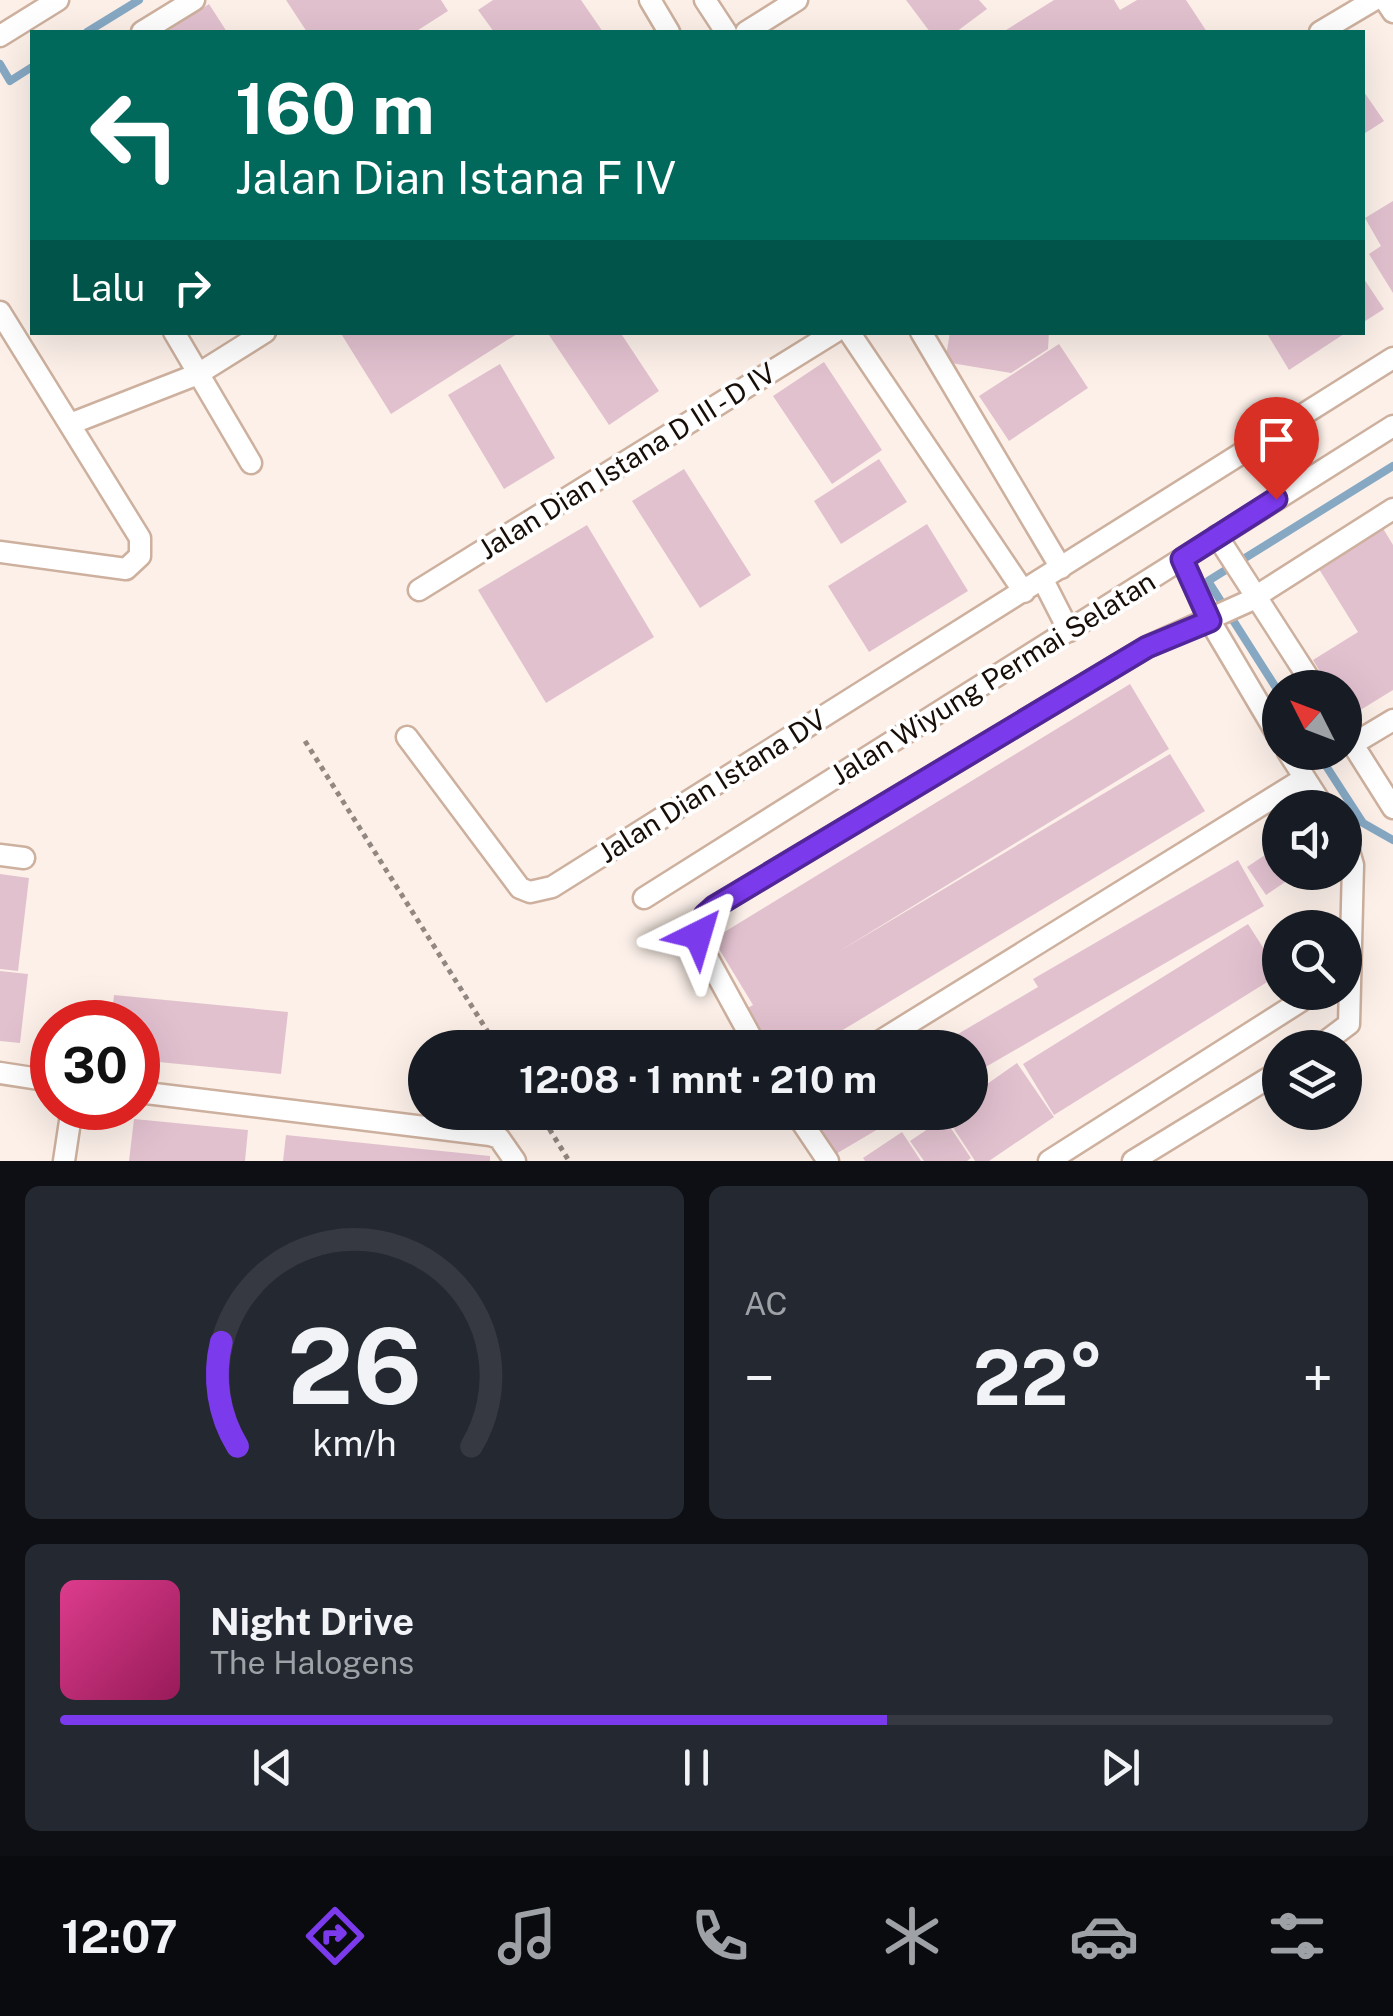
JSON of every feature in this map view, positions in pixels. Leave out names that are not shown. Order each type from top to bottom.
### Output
[{"type":"street","points":[[2,35],[58,0]]},
{"type":"street","points":[[145,30],[194,0]]},
{"type":"street","points":[[650,0],[669,30]]},
{"type":"street","points":[[705,0],[725,30]]},
{"type":"street","points":[[749,30],[797,0]]},
{"type":"street","points":[[1323,30],[1374,0]]},
{"type":"street","points":[[1386,0],[1393,12]]},
{"type":"street","points":[[0,312],[140,538],[140,556],[126,569],[0,552]]},
{"type":"street","points":[[176,335],[251,462]]},
{"type":"street","points":[[70,424],[198,374],[260,335]]},
{"type":"street","name":"Jalan Dian Istana D III - D IV","points":[[419,590],[830,335]]},
{"type":"street","points":[[851,335],[1024,592]]},
{"type":"street","points":[[923,335],[1061,568]]},
{"type":"street","name":"Jalan Dian Istana DV","points":[[407,736],[520,888],[540,891],[1393,358]]},
{"type":"street","name":"Jalan Wiyung Permai Selatan","points":[[644,898],[1182,559],[1220,543],[1393,426]]},
{"type":"street","points":[[747,1030],[700,944],[705,915],[1147,647],[1214,620],[1249,594],[1393,509]]},
{"type":"street","points":[[1220,543],[1249,594],[1302,670]]},
{"type":"street","points":[[1182,559],[1262,707]]},
{"type":"street","points":[[1043,580],[1069,631]]},
{"type":"street","points":[[1362,733],[1393,720]]},
{"type":"street","points":[[1362,759],[1393,808]]},
{"type":"street","points":[[1299,770],[1312,790]]},
{"type":"street","points":[[898,1030],[1304,779]]},
{"type":"street","points":[[0,855],[24,858]]},
{"type":"street","points":[[1050,1161],[1288,1010]]},
{"type":"street","points":[[0,1073],[30,1078]]},
{"type":"street","points":[[1133,1161],[1262,1081]]},
{"type":"street","points":[[160,1095],[490,1135],[509,1152]]},
{"type":"street","points":[[64,1161],[69,1130]]},
{"type":"street","points":[[807,1130],[828,1161]]},
{"type":"path","points":[[305,741],[487,1030]]},
{"type":"path","points":[[550,1130],[569,1161]]},
{"type":"building","points":[[286,0],[441,0],[448,11],[418,30],[306,30]]},
{"type":"building","points":[[493,0],[581,0],[602,30],[493,30],[478,10]]},
{"type":"building","points":[[906,0],[979,0],[987,9],[959,30],[928,30]]},
{"type":"building","points":[[1054,0],[1114,0],[1120,10],[1137,0],[1186,0],[1206,30],[1006,30]]},
{"type":"building","points":[[209,4],[226,30],[169,30]]},
{"type":"building","points":[[1365,93],[1384,121],[1365,133]]},
{"type":"building","points":[[1393,201],[1393,293],[1369,254],[1381,246],[1365,218]]},
{"type":"building","points":[[1365,280],[1384,309],[1365,321]]},
{"type":"building","points":[[342,335],[515,335],[391,414]]},
{"type":"building","points":[[549,335],[622,335],[659,391],[609,425]]},
{"type":"building","points":[[950,335],[1049,335],[1048,349],[1011,373],[945,362]]},
{"type":"building","points":[[1268,335],[1342,335],[1289,370]]},
{"type":"building","points":[[1059,344],[1088,388],[1009,441],[979,396]]},
{"type":"building","points":[[824,362],[882,450],[832,484],[773,396]]},
{"type":"building","points":[[500,364],[555,458],[504,489],[448,395]]},
{"type":"building","points":[[879,459],[907,502],[841,544],[814,501]]},
{"type":"building","points":[[684,469],[751,575],[700,608],[632,501]]},
{"type":"building","points":[[1378,520],[1393,545],[1393,690],[1362,709],[1362,670],[1319,670],[1313,660],[1358,632],[1314,561]]},
{"type":"building","points":[[927,524],[968,591],[869,652],[828,586]]},
{"type":"building","points":[[587,525],[654,637],[546,703],[478,590]]},
{"type":"building","points":[[1130,684],[1169,749],[838,952],[1170,754],[1205,811],[843,1030],[749,1030],[739,1013],[753,1005],[713,939]]},
{"type":"building","points":[[1262,857],[1262,889],[1247,867]]},
{"type":"building","points":[[1238,860],[1264,906],[988,1066],[988,1030],[965,1030],[1038,987],[1033,979]]},
{"type":"building","points":[[0,874],[29,878],[18,971],[0,969]]},
{"type":"building","points":[[1248,924],[1262,946],[1262,985],[1054,1115],[1023,1064]]},
{"type":"building","points":[[0,971],[28,974],[20,1043],[0,1041]]},
{"type":"building","points":[[114,995],[288,1012],[281,1074],[160,1062],[160,1000],[113,1000]]},
{"type":"building","points":[[1017,1063],[1054,1117],[989,1161],[975,1161],[955,1130],[988,1130],[988,1083]]},
{"type":"building","points":[[160,1122],[248,1130],[245,1161],[129,1161],[133,1130],[160,1130]]},
{"type":"building","points":[[812,1130],[876,1130],[829,1158]]},
{"type":"building","points":[[926,1130],[952,1130],[971,1158],[924,1161],[910,1141]]},
{"type":"building","points":[[902,1132],[921,1161],[865,1161],[863,1158]]},
{"type":"building","points":[[286,1135],[490,1156],[490,1161],[283,1161]]},
{"type":"waterway","points":[[90,30],[139,0]]},
{"type":"waterway","points":[[0,64],[10,81],[30,68]]},
{"type":"waterway","points":[[1265,670],[1208,581],[1393,466]]},
{"type":"waterway","points":[[1329,770],[1363,823],[1393,840]]},
{"type":"route","points":[[698,935],[705,915],[714,907],[1147,647],[1210,621],[1182,559],[1276,499]]}]
